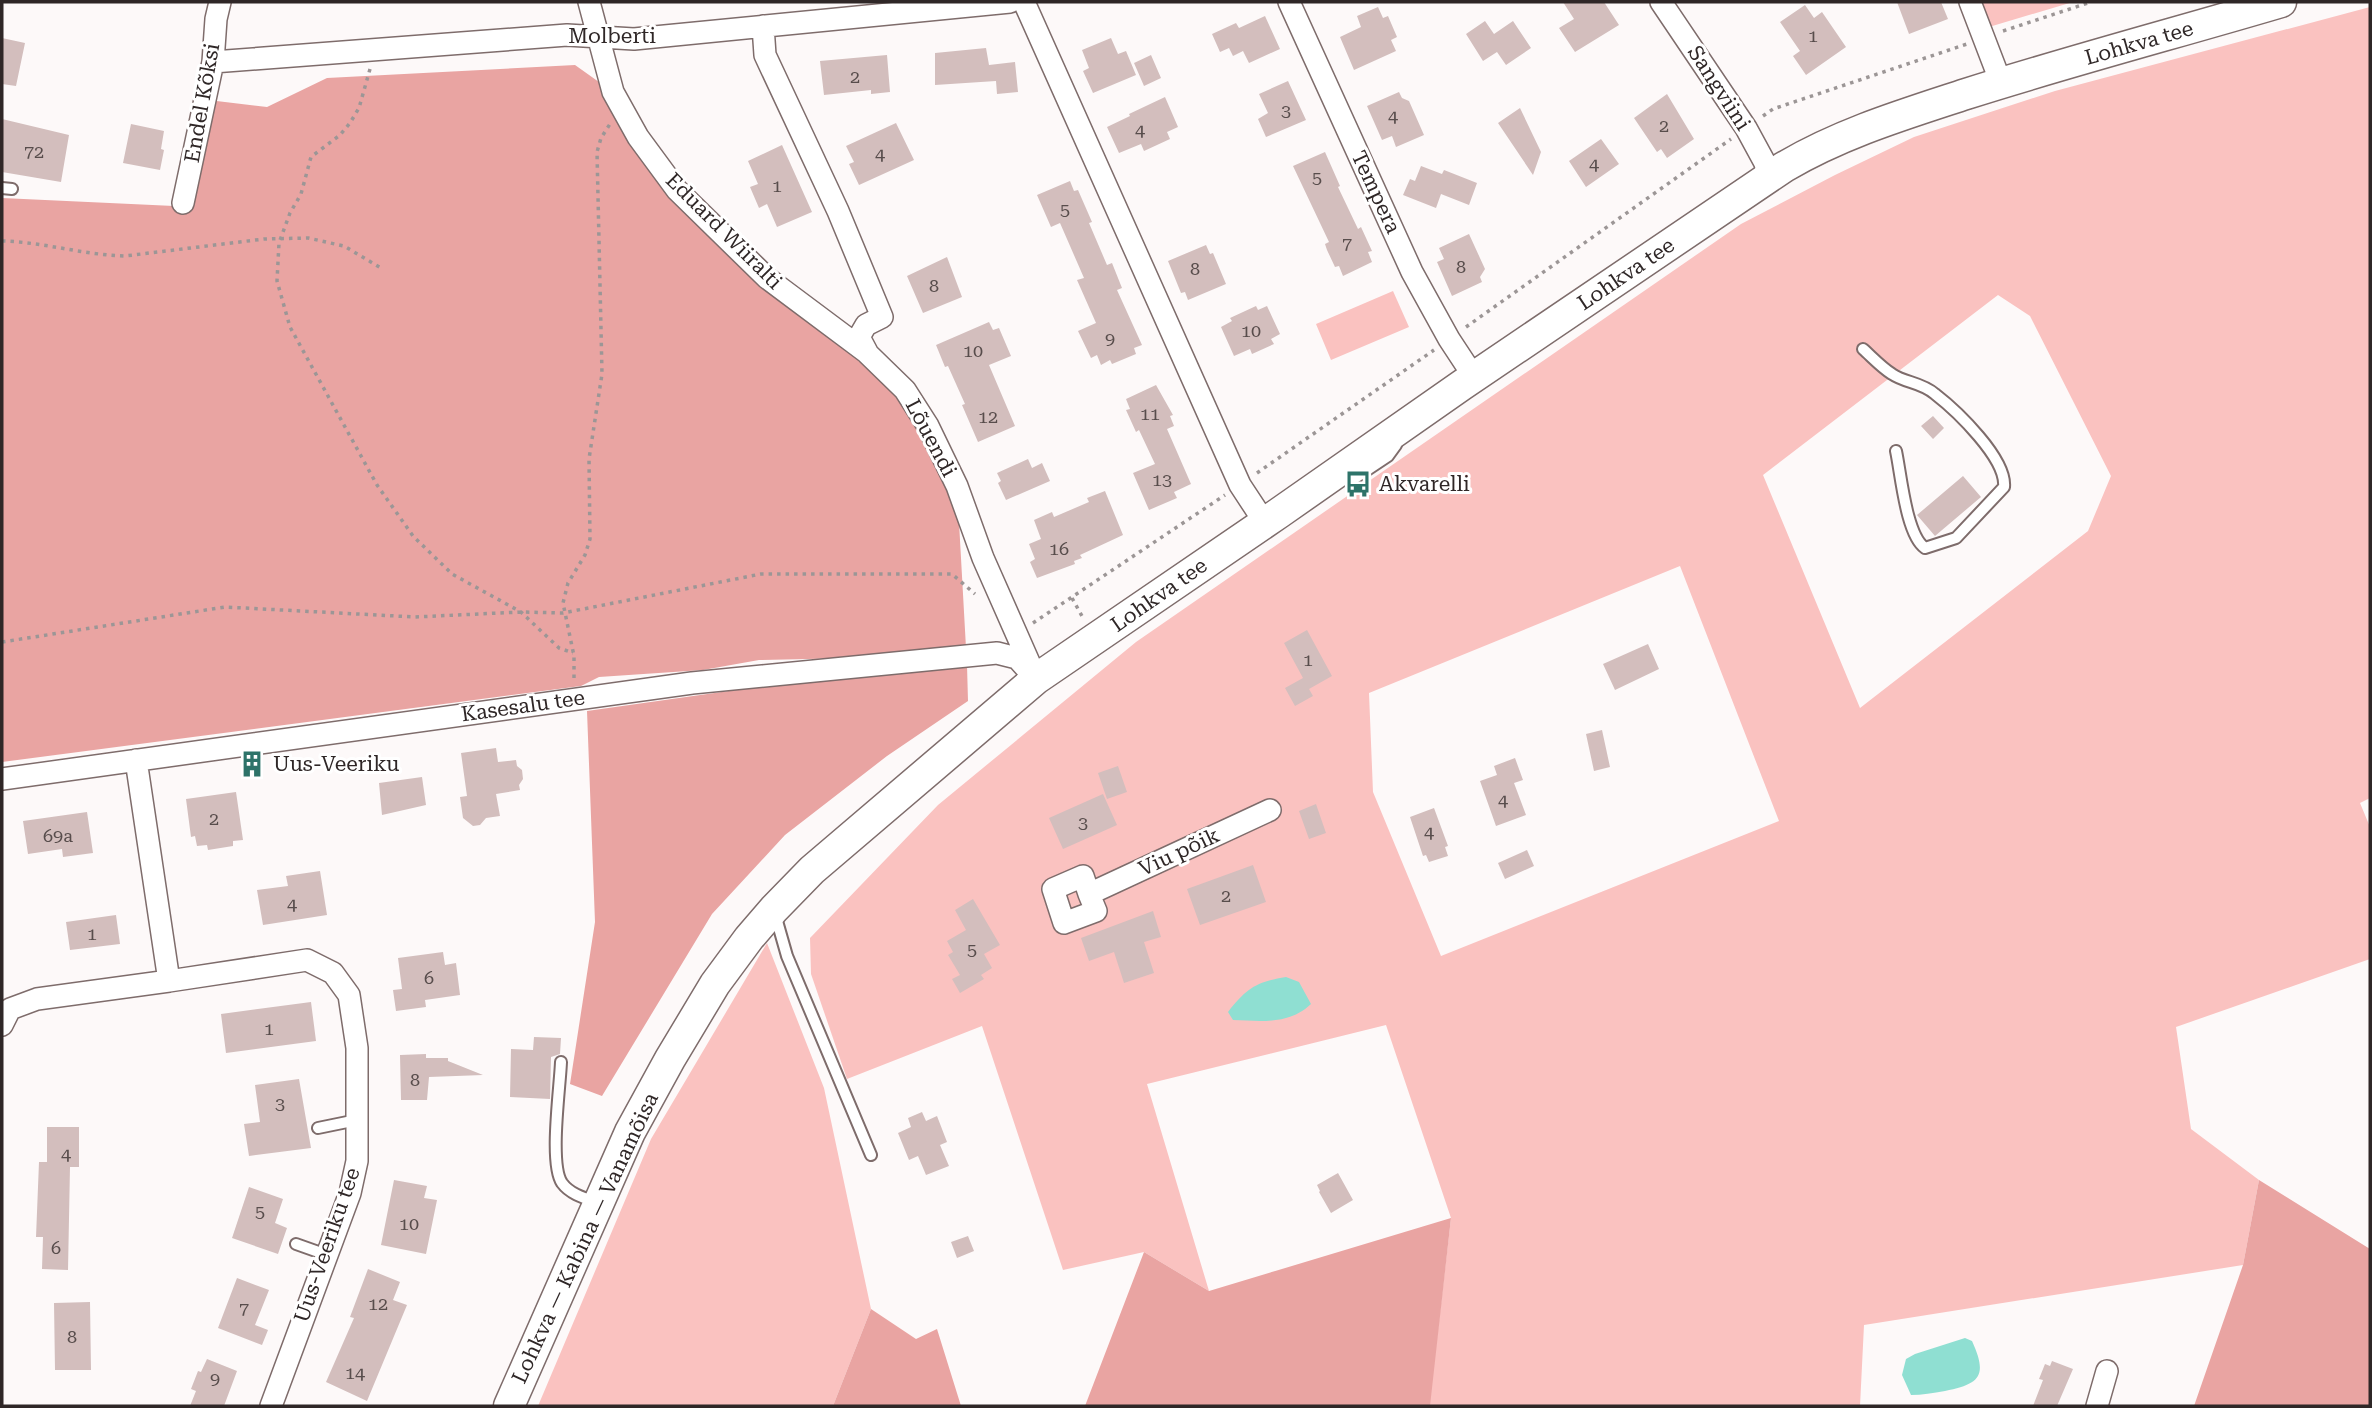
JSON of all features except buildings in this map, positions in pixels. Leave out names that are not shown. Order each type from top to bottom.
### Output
[{"type":"street","name":"Endel Kõksi","points":[[183,203],[213,62],[220,2]]},
{"type":"street","name":"Eduard Wiiralti","points":[[589,2],[613,92],[638,137],[677,190],[767,278],[868,354]]},
{"type":"street","name":"Molberti","points":[[213,62],[567,35],[634,39],[763,26],[845,10],[1010,2]]},
{"type":"street","points":[[1024,2],[1240,485],[1262,519]]},
{"type":"street","name":"Tempera","points":[[1289,2],[1412,272],[1449,339],[1474,377]]},
{"type":"street","name":"Sangviini","points":[[1661,2],[1746,128],[1765,163],[1768,178]]},
{"type":"street","points":[[1970,2],[2001,83]]},
{"type":"street","name":"Lohkva tee","points":[[1036,679],[1175,584],[1262,519],[1768,178],[1818,148],[1859,129],[2001,83],[2281,2]]},
{"type":"street","points":[[763,26],[765,55],[838,211],[882,317],[866,325],[859,337],[868,354]]},
{"type":"street","name":"Lõuendi","points":[[868,354],[905,390],[928,426],[957,486],[983,558],[1036,679]]},
{"type":"street","name":"Kasesalu tee","points":[[2,779],[692,683],[998,653],[1017,659],[1036,679]]},
{"type":"street","name":"Lohkva — Kabina — Vanamõisa","points":[[509,1406],[630,1132],[715,984],[774,909],[846,840],[1036,679]]},
{"type":"street","points":[[136,760],[169,981]]},
{"type":"street","name":"Viu põik","points":[[1089,894],[1269,810]]},
{"type":"street","name":"Uus-Veeriku tee","points":[[2,1025],[10,1009],[37,999],[307,960],[333,973],[349,995],[357,1048],[357,1161],[350,1193],[271,1406]]},
{"type":"street","points":[[2097,1406],[2107,1371]]},
{"type":"lane","points":[[1863,349],[1893,376],[1919,383],[1935,394],[1977,433],[1999,463],[2005,478],[2004,487],[1956,538],[1925,548],[1918,544],[1908,512],[1896,451]]},
{"type":"lane","points":[[1346,484],[1388,456],[1423,412]]},
{"type":"lane","points":[[1262,519],[1315,500]]},
{"type":"lane","points":[[1175,584],[1206,547]]},
{"type":"lane","points":[[774,909],[787,956],[871,1155]]},
{"type":"lane","points":[[561,1062],[556,1149],[558,1175],[570,1191],[597,1202]]},
{"type":"lane","points":[[318,1128],[357,1120]]},
{"type":"lane","points":[[296,1244],[327,1255]]},
{"type":"path","points":[[1014,626],[1027,626],[1240,485],[1773,109],[2091,2]]},
{"type":"path","points":[[375,50],[359,108],[340,135],[311,157],[301,194],[290,213],[281,238],[276,264],[277,281],[290,327],[377,485],[413,536],[452,574],[521,612],[559,648],[573,653]]},
{"type":"path","points":[[572,699],[573,653],[563,603],[568,583],[585,555],[590,539],[589,459],[602,374],[597,152],[607,127],[622,108]]},
{"type":"path","points":[[2,241],[125,256],[281,238],[323,239],[344,246],[381,268]]},
{"type":"path","points":[[2,642],[225,607],[415,617],[521,612],[564,613],[761,574],[952,574],[983,600]]},
{"type":"shaded area","points":[[1979,2],[2073,2],[1989,27]]},
{"type":"shaded area","points":[[2370,7],[2370,798],[2360,803],[2370,827],[2370,959],[2176,1027],[2191,1129],[2259,1180],[2243,1265],[1864,1325],[1860,1406],[1429,1406],[1451,1218],[1386,1025],[1147,1084],[1209,1291],[1144,1252],[1063,1270],[982,1026],[847,1079],[811,974],[810,938],[938,805],[1136,642],[1741,224],[1914,137],[2055,91]],"holes":[[[1998,295],[2030,316],[2111,476],[2088,531],[1860,708],[1763,475]],[[1680,566],[1779,821],[1441,956],[1373,792],[1369,693]]]},
{"type":"shaded area","points":[[575,65],[613,92],[677,190],[868,354],[957,486],[966,648],[898,657],[759,660],[703,670],[599,677],[581,686],[2,762],[2,198],[174,206],[200,99],[267,107],[327,78]]},
{"type":"shaded area","points":[[1393,291],[1409,327],[1331,360],[1316,324]]},
{"type":"shaded area","points":[[927,663],[967,665],[968,701],[887,756],[785,835],[712,914],[602,1096],[570,1084],[595,922],[587,711]]},
{"type":"shaded area","points":[[767,943],[824,1088],[871,1309],[833,1406],[538,1406],[651,1139]]},
{"type":"shaded area","points":[[1286,977],[1299,982],[1311,1004],[1284,1019],[1233,1020],[1228,1012],[1247,992],[1259,984]]},
{"type":"shaded area","points":[[2259,1180],[2370,1249],[2370,1406],[2194,1406],[2243,1265]]},
{"type":"shaded area","points":[[1451,1218],[1430,1406],[1085,1406],[1144,1252],[1209,1291]]},
{"type":"shaded area","points":[[871,1309],[916,1339],[937,1329],[961,1406],[833,1406]]},
{"type":"shaded area","points":[[1965,1338],[1972,1341],[1977,1353],[1980,1370],[1978,1377],[1966,1385],[1945,1391],[1911,1395],[1902,1375],[1906,1359]]},
{"type":"place","name":"Akvarelli","points":[[1358,484]]},
{"type":"place","name":"Uus-Veeriku","points":[[252,764]]}]
